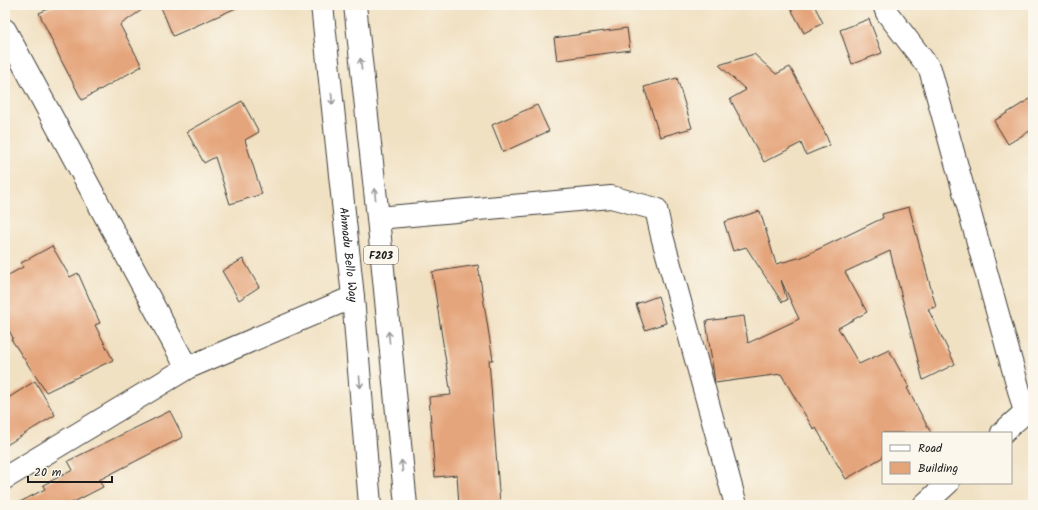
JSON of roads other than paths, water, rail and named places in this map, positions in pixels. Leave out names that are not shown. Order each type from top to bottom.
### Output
[{"type":"street","name":"Ahmadu Bello Way","points":[[322,5],[353,297],[370,505]]},
{"type":"street","name":"F203","points":[[355,5],[378,218],[406,505]]},
{"type":"street","points":[[884,5],[887,13],[930,69],[1029,409],[1003,432]]},
{"type":"street","points":[[5,30],[187,368]]},
{"type":"street","points":[[378,218],[611,197],[656,209],[662,236],[736,505]]},
{"type":"street","points":[[5,478],[187,368],[353,297]]},
{"type":"street","points":[[924,505],[947,484]]}]
